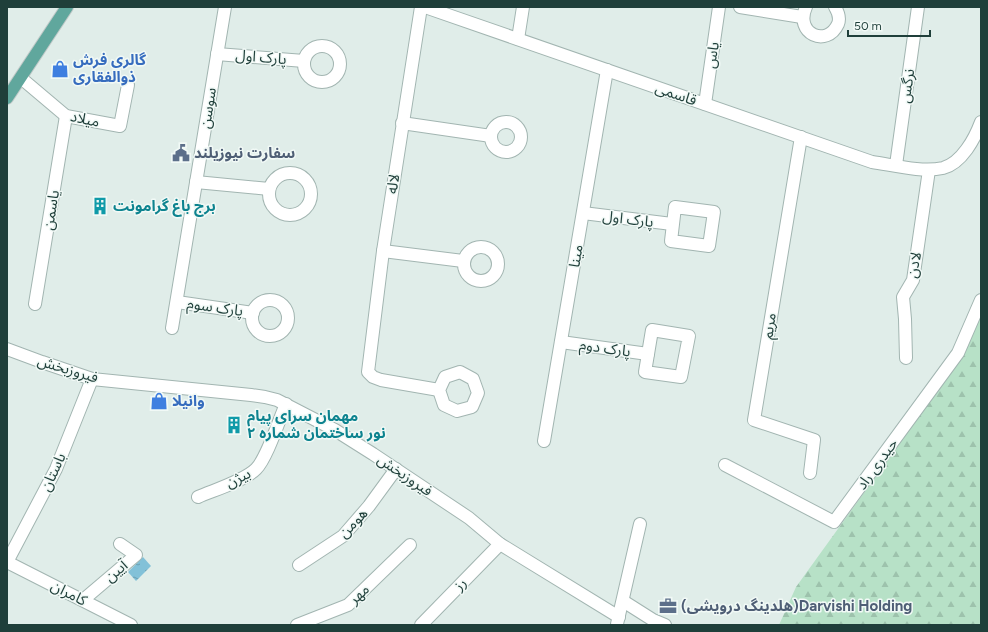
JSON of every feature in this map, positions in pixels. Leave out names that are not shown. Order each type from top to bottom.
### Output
[{"type":"main road","points":[[7,98],[67,7]]},
{"type":"street","name":"سوسن","points":[[172,328],[225,7]]},
{"type":"street","name":"لاله","points":[[421,7],[383,252],[368,362],[368,372],[373,377],[439,390]]},
{"type":"street","name":"قاسمی","points":[[425,7],[872,162],[930,170]]},
{"type":"street","points":[[518,39],[523,7]]},
{"type":"street","name":"یاس","points":[[705,104],[719,7]]},
{"type":"street","points":[[740,7],[804,12],[804,26],[810,33],[818,36],[828,35],[835,30],[839,22],[838,12],[835,7]]},
{"type":"street","name":"نرگس","points":[[896,165],[918,7]]},
{"type":"street","name":"پارک اول","points":[[217,54],[304,61]]},
{"type":"street","name":"مینا","points":[[544,441],[607,70]]},
{"type":"street","name":"میلاد","points":[[21,78],[66,116],[120,126],[128,85]]},
{"type":"street","name":"یاسمن","points":[[35,304],[66,116]]},
{"type":"street","points":[[930,170],[945,168],[961,157],[976,137],[981,122]]},
{"type":"street","points":[[402,123],[491,136]]},
{"type":"street","name":"مریم","points":[[801,137],[754,420],[814,440],[810,473]]},
{"type":"street","name":"لادن","points":[[906,358],[906,319],[903,297],[913,280],[930,170]]},
{"type":"street","points":[[196,182],[269,189]]},
{"type":"street","name":"پارک اول","points":[[583,213],[672,224]]},
{"type":"street","points":[[383,252],[463,261]]},
{"type":"street","name":"حیدری راد","points":[[725,465],[834,522],[958,354],[981,300]]},
{"type":"street","name":"پارک سوم","points":[[177,302],[253,313]]},
{"type":"street","points":[[652,330],[689,336],[681,377],[645,372],[648,354],[652,330]]},
{"type":"street","name":"پارک دوم","points":[[561,342],[648,354]]},
{"type":"street","name":"فیروزبخش","points":[[7,349],[92,379],[251,395],[265,397],[286,404],[335,430],[396,469],[468,518],[500,544],[618,621]]},
{"type":"street","name":"باستان","points":[[7,562],[56,469],[92,379]]},
{"type":"street","name":"بیژن","points":[[198,497],[248,475],[257,468],[264,459],[286,404]]},
{"type":"street","name":"هومن","points":[[299,565],[343,536],[369,506],[396,469]]},
{"type":"street","points":[[618,621],[640,524]]},
{"type":"street","name":"آیین","points":[[83,600],[136,555],[120,544]]},
{"type":"street","name":"رز","points":[[421,625],[500,544]]},
{"type":"street","name":"مهر","points":[[297,625],[348,605],[410,545]]},
{"type":"street","name":"کامران","points":[[7,562],[131,625]]},
{"type":"street","points":[[623,601],[653,620],[665,625]]},
{"type":"green space","points":[[981,314],[981,625],[779,625],[796,587],[957,364]]},
{"type":"water","points":[[143,557],[151,566],[136,581],[128,572]]},
{"type":"place","name":"گالری فرش ذوالفقاری","points":[[60,69]]},
{"type":"place","name":"سفارت نیوزیلند","points":[[181,153]]},
{"type":"place","name":"برج باغ گرامونت","points":[[100,206]]},
{"type":"place","name":"وانیلا","points":[[159,401]]},
{"type":"place","name":"مهمان سرای پیام نور ساختمان شماره ۲","points":[[234,425]]},
{"type":"place","name":"(هلدینگ درویشی)Darvishi Holding","points":[[668,606]]}]
